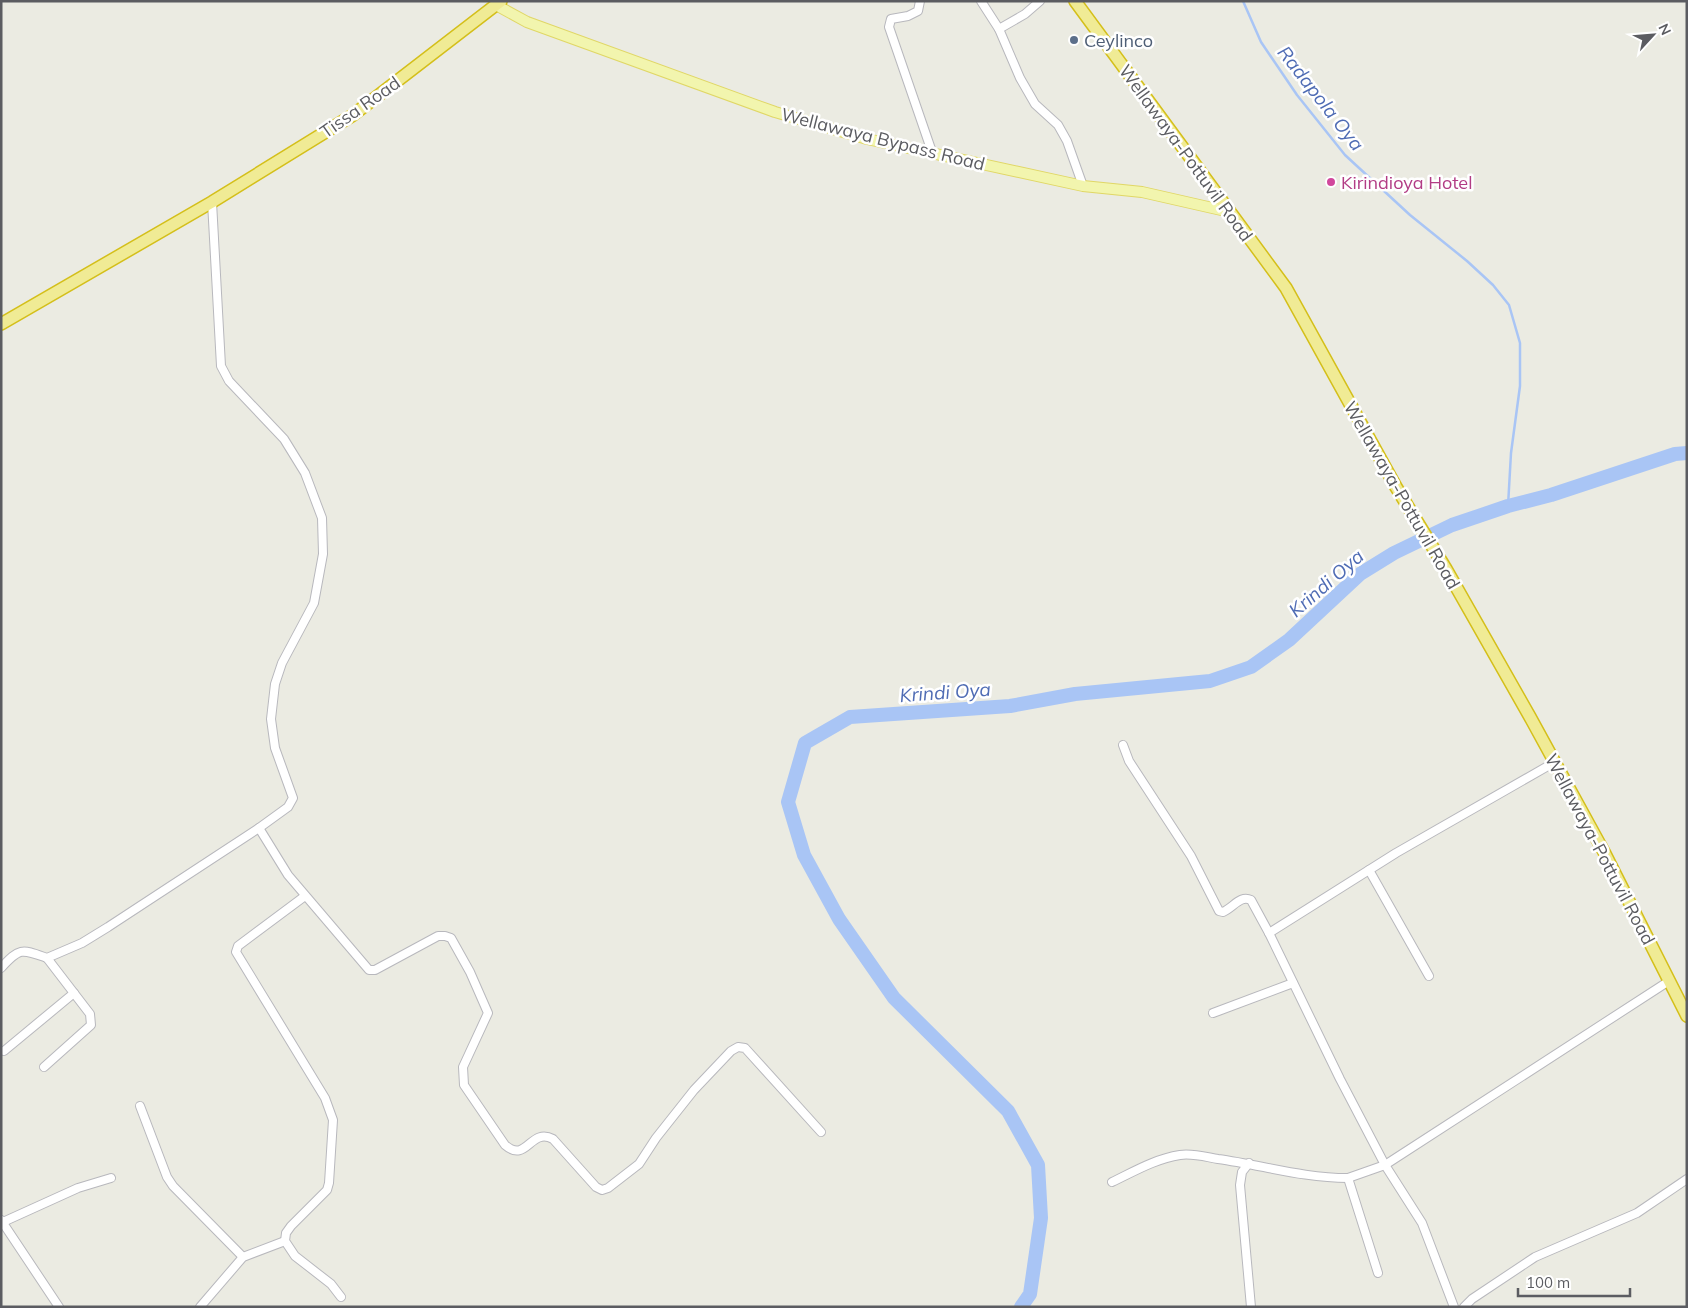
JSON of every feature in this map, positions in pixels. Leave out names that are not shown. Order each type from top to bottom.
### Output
[{"type":"highway","name":"Wellawaya-Pottuvil Road","points":[[1075,1],[1286,288],[1396,487],[1446,569],[1555,762],[1604,852],[1687,1016]]},
{"type":"highway","name":"Tissa Road","points":[[1,324],[212,202],[353,115],[498,3]]},
{"type":"main road","name":"Wellawaya Bypass Road","points":[[498,3],[527,22],[774,112],[867,139],[1082,186],[1142,192],[1230,212]]},
{"type":"street","points":[[920,1],[918,11],[908,16],[891,19],[889,27],[932,152]]},
{"type":"street","points":[[981,1],[999,29],[1020,78],[1035,104],[1058,125],[1068,141],[1082,186]]},
{"type":"street","points":[[999,29],[1025,14],[1040,1]]},
{"type":"street","points":[[47,958],[82,943],[102,931],[259,828],[288,807],[294,798],[275,748],[271,718],[275,684],[282,663],[314,603],[324,554],[322,518],[305,473],[284,439],[229,381],[221,366],[212,202]]},
{"type":"street","points":[[1123,745],[1129,761],[1191,856],[1219,910],[1223,912],[1231,909],[1242,898],[1251,900],[1340,1079],[1385,1164],[1422,1223],[1454,1307]]},
{"type":"street","points":[[1269,933],[1396,853],[1555,762]]},
{"type":"street","points":[[259,828],[288,875],[369,970],[375,970],[438,936],[450,938],[470,972],[488,1012],[463,1067],[464,1085],[512,1151],[519,1151],[540,1137],[547,1136],[553,1140],[596,1188],[602,1190],[608,1188],[639,1164],[656,1138],[694,1090],[731,1051],[738,1047],[744,1048],[821,1132]]},
{"type":"street","points":[[1369,870],[1429,976]]},
{"type":"street","points":[[305,896],[238,946],[236,952],[325,1098],[334,1120],[327,1190],[291,1226],[286,1233],[285,1241],[295,1256],[331,1284],[341,1296]]},
{"type":"street","points":[[1,968],[14,954],[26,951],[47,958],[90,1014],[91,1025],[44,1066]]},
{"type":"street","points":[[1112,1182],[1156,1160],[1182,1154],[1248,1163],[1324,1178],[1348,1178],[1385,1164],[1668,981]]},
{"type":"street","points":[[1213,1014],[1293,983]]},
{"type":"street","points":[[4,1051],[74,993]]},
{"type":"street","points":[[140,1106],[167,1177],[173,1186],[243,1257]]},
{"type":"street","points":[[1248,1163],[1242,1172],[1240,1185],[1251,1307]]},
{"type":"street","points":[[59,1307],[2,1221],[78,1188],[111,1178]]},
{"type":"street","points":[[1348,1178],[1378,1273]]},
{"type":"street","points":[[1464,1307],[1472,1299],[1535,1257],[1637,1213],[1687,1179]]},
{"type":"street","points":[[200,1307],[243,1257],[285,1241]]},
{"type":"waterway","name":"Radapola Oya","points":[[1243,1],[1261,42],[1297,95],[1345,155],[1410,215],[1467,261],[1493,285],[1509,305],[1520,343],[1520,386],[1511,453],[1508,506]]},
{"type":"waterway","name":"Krindi Oya","points":[[1021,1307],[1030,1294],[1041,1218],[1038,1165],[1008,1111],[894,998],[839,919],[804,855],[788,802],[805,743],[850,717],[1010,706],[1075,694],[1210,681],[1251,667],[1289,640],[1360,574],[1394,553],[1452,525],[1675,454],[1687,453]]},
{"type":"place","name":"Ceylinco","points":[[1074,40]]},
{"type":"place","name":"Kirindioya Hotel","points":[[1331,182]]}]
